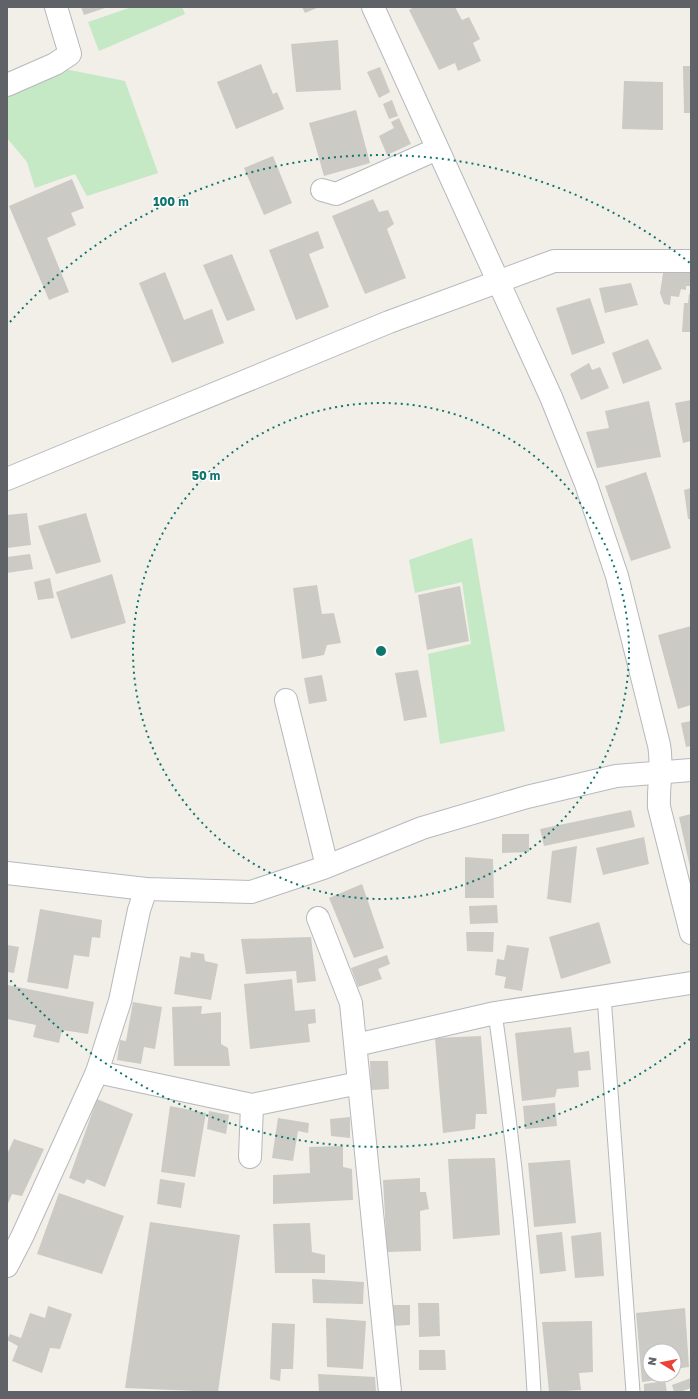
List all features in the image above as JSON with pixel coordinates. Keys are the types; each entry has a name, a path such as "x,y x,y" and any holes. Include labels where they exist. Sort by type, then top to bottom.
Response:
{"street":[{"path":"7,85 55,64 70,54 56,7"},
{"path":"373,7 497,282 551,397 586,484 617,576 659,745 662,772 658,794 659,807 691,933"},
{"path":"322,190 336,194 437,149"},
{"path":"7,479 389,322 554,261 691,261"},
{"path":"286,700 327,866"},
{"path":"7,873 146,888 251,892 327,866 422,828 527,797 616,776 691,770"},
{"path":"7,1266 22,1237 97,1072 120,1001 139,910 146,888"},
{"path":"318,918 351,1003 390,1392"},
{"path":"356,1045 495,1013 691,982"},
{"path":"97,1072 252,1105 360,1083"},
{"path":"250,1157 252,1105"}],"lane":[{"path":"604,996 633,1392"},
{"path":"495,1013 512,1134 531,1334 534,1392"}],"green space":[{"path":"132,7 182,7 185,14 99,51 88,22"},
{"path":"65,69 125,81 158,173 87,196 75,174 35,188 27,162 7,138 7,95"},
{"path":"472,538 505,731 440,744 428,654 471,644 462,582 415,593 409,560"}],"building":[{"path":"81,7 108,7 84,15"},
{"path":"302,7 319,7 305,13"},
{"path":"414,7 455,7 462,20 469,17 480,39 473,43 481,61 458,71 455,63 439,70 409,10"},
{"path":"338,40 341,90 296,92 291,44"},
{"path":"261,64 273,94 277,92 284,109 236,129 217,82"},
{"path":"683,66 691,66 691,113 684,113"},
{"path":"380,67 390,92 379,98 367,72"},
{"path":"624,81 663,82 663,130 622,129"},
{"path":"392,100 398,116 389,119 383,104"},
{"path":"356,110 370,163 324,176 309,123"},
{"path":"399,118 411,144 387,155 379,136 394,128 391,122"},
{"path":"273,156 292,203 264,215 244,168"},
{"path":"72,179 84,208 71,213 76,225 47,238 69,292 49,300 9,206"},
{"path":"373,199 379,212 388,210 394,224 387,229 406,278 365,294 332,216"},
{"path":"318,231 324,248 309,254 329,307 296,320 269,250"},
{"path":"232,254 255,310 227,321 203,265"},
{"path":"165,272 184,320 212,309 224,343 172,363 139,283"},
{"path":"691,272 691,286 686,286 686,290 681,289 679,297 671,296 670,305 664,304 660,293 663,273"},
{"path":"631,283 638,305 605,313 599,288"},
{"path":"689,294 691,294 691,332 682,332 684,303 688,303"},
{"path":"590,298 605,343 572,355 556,308"},
{"path":"648,339 662,369 623,384 612,353"},
{"path":"589,363 592,370 600,367 609,388 581,400 570,374"},
{"path":"691,400 691,441 683,443 675,403"},
{"path":"649,401 661,457 597,468 586,432 609,428 605,411"},
{"path":"646,472 671,548 631,561 605,486"},
{"path":"691,488 691,519 688,519 684,490"},
{"path":"27,513 31,545 7,548 7,515"},
{"path":"86,513 101,562 56,574 38,526"},
{"path":"30,554 33,569 7,573 7,557"},
{"path":"112,574 126,623 71,639 56,592"},
{"path":"50,578 54,598 38,600 34,582"},
{"path":"317,585 322,614 334,613 341,643 327,645 324,655 302,659 293,588"},
{"path":"460,586 469,641 427,650 418,595"},
{"path":"691,626 691,705 678,709 658,635"},
{"path":"418,670 427,717 404,721 395,673"},
{"path":"322,675 327,701 309,704 304,678"},
{"path":"691,721 691,746 686,747 681,723"},
{"path":"631,810 635,827 544,846 540,829"},
{"path":"691,814 691,867 690,867 679,817"},
{"path":"502,834 529,834 529,852 502,853"},
{"path":"644,837 649,864 603,875 596,848"},
{"path":"577,846 571,903 547,899 552,851"},
{"path":"465,857 493,859 494,898 465,898"},
{"path":"362,884 384,948 354,958 329,898"},
{"path":"497,905 498,923 470,924 469,906"},
{"path":"40,909 102,920 100,938 92,937 89,957 74,955 68,989 27,982"},
{"path":"599,922 611,963 561,979 549,937"},
{"path":"466,932 494,932 493,952 467,951"},
{"path":"311,937 316,981 297,983 296,971 246,974 241,939"},
{"path":"7,945 19,947 14,973 7,972"},
{"path":"507,945 529,948 522,991 504,988 506,977 495,975 497,959 504,960"},
{"path":"191,952 204,954 205,961 218,964 211,1000 174,994 180,956 190,958"},
{"path":"387,955 390,964 378,969 382,979 358,987 351,968"},
{"path":"292,979 295,1011 315,1009 316,1023 308,1024 310,1042 250,1049 244,984"},
{"path":"7,985 94,1002 88,1034 62,1030 59,1043 33,1037 36,1025 7,1019"},
{"path":"133,1002 162,1007 155,1049 144,1047 141,1064 117,1060 120,1040 126,1041"},
{"path":"202,1006 201,1014 221,1012 221,1044 228,1048 230,1066 174,1066 172,1007"},
{"path":"571,1027 574,1053 589,1051 591,1070 578,1071 579,1087 557,1089 555,1097 522,1101 515,1033"},
{"path":"481,1036 487,1114 476,1114 475,1129 443,1133 435,1038"},
{"path":"370,1061 388,1061 389,1089 371,1090"},
{"path":"97,1099 133,1114 105,1187 87,1179 84,1184 69,1178"},
{"path":"555,1103 557,1126 525,1129 523,1106"},
{"path":"170,1106 206,1113 195,1177 161,1172"},
{"path":"209,1111 229,1115 226,1134 207,1129"},
{"path":"350,1117 350,1138 331,1136 330,1119"},
{"path":"278,1118 309,1123 308,1133 298,1131 293,1161 272,1158"},
{"path":"14,1139 44,1149 22,1196 12,1194 7,1206 7,1154"},
{"path":"343,1146 343,1167 352,1169 353,1200 273,1204 273,1175 310,1173 309,1147"},
{"path":"495,1158 500,1235 453,1239 448,1159"},
{"path":"570,1160 576,1223 534,1227 528,1163"},
{"path":"420,1178 420,1192 426,1192 429,1209 420,1211 421,1251 387,1252 383,1180"},
{"path":"160,1179 185,1183 181,1208 157,1204"},
{"path":"59,1193 124,1216 102,1274 37,1254"},
{"path":"150,1222 240,1235 218,1392 125,1388"},
{"path":"310,1223 312,1252 325,1255 325,1273 275,1273 273,1224"},
{"path":"562,1232 566,1271 540,1274 536,1235"},
{"path":"601,1232 604,1276 575,1278 571,1236"},
{"path":"312,1279 364,1282 363,1304 313,1303"},
{"path":"418,1303 439,1303 440,1336 419,1337"},
{"path":"390,1305 410,1305 410,1325 390,1326"},
{"path":"48,1306 72,1314 60,1349 50,1348 42,1373 12,1361 18,1346 7,1340 10,1334 21,1338 30,1313 45,1318"},
{"path":"685,1308 689,1367 682,1368 682,1343 642,1343 642,1382 636,1313"},
{"path":"326,1318 366,1321 363,1369 327,1367"},
{"path":"592,1321 593,1372 579,1373 581,1390 549,1392 542,1322"},
{"path":"272,1323 295,1324 293,1369 281,1369 280,1381 270,1379"},
{"path":"419,1350 445,1350 446,1370 419,1370"},
{"path":"318,1374 375,1377 376,1392 319,1392"},
{"path":"691,1378 691,1388 680,1392 674,1392 672,1385 682,1383 682,1381"},
{"path":"665,1383 667,1392 644,1392 644,1384"}]}
